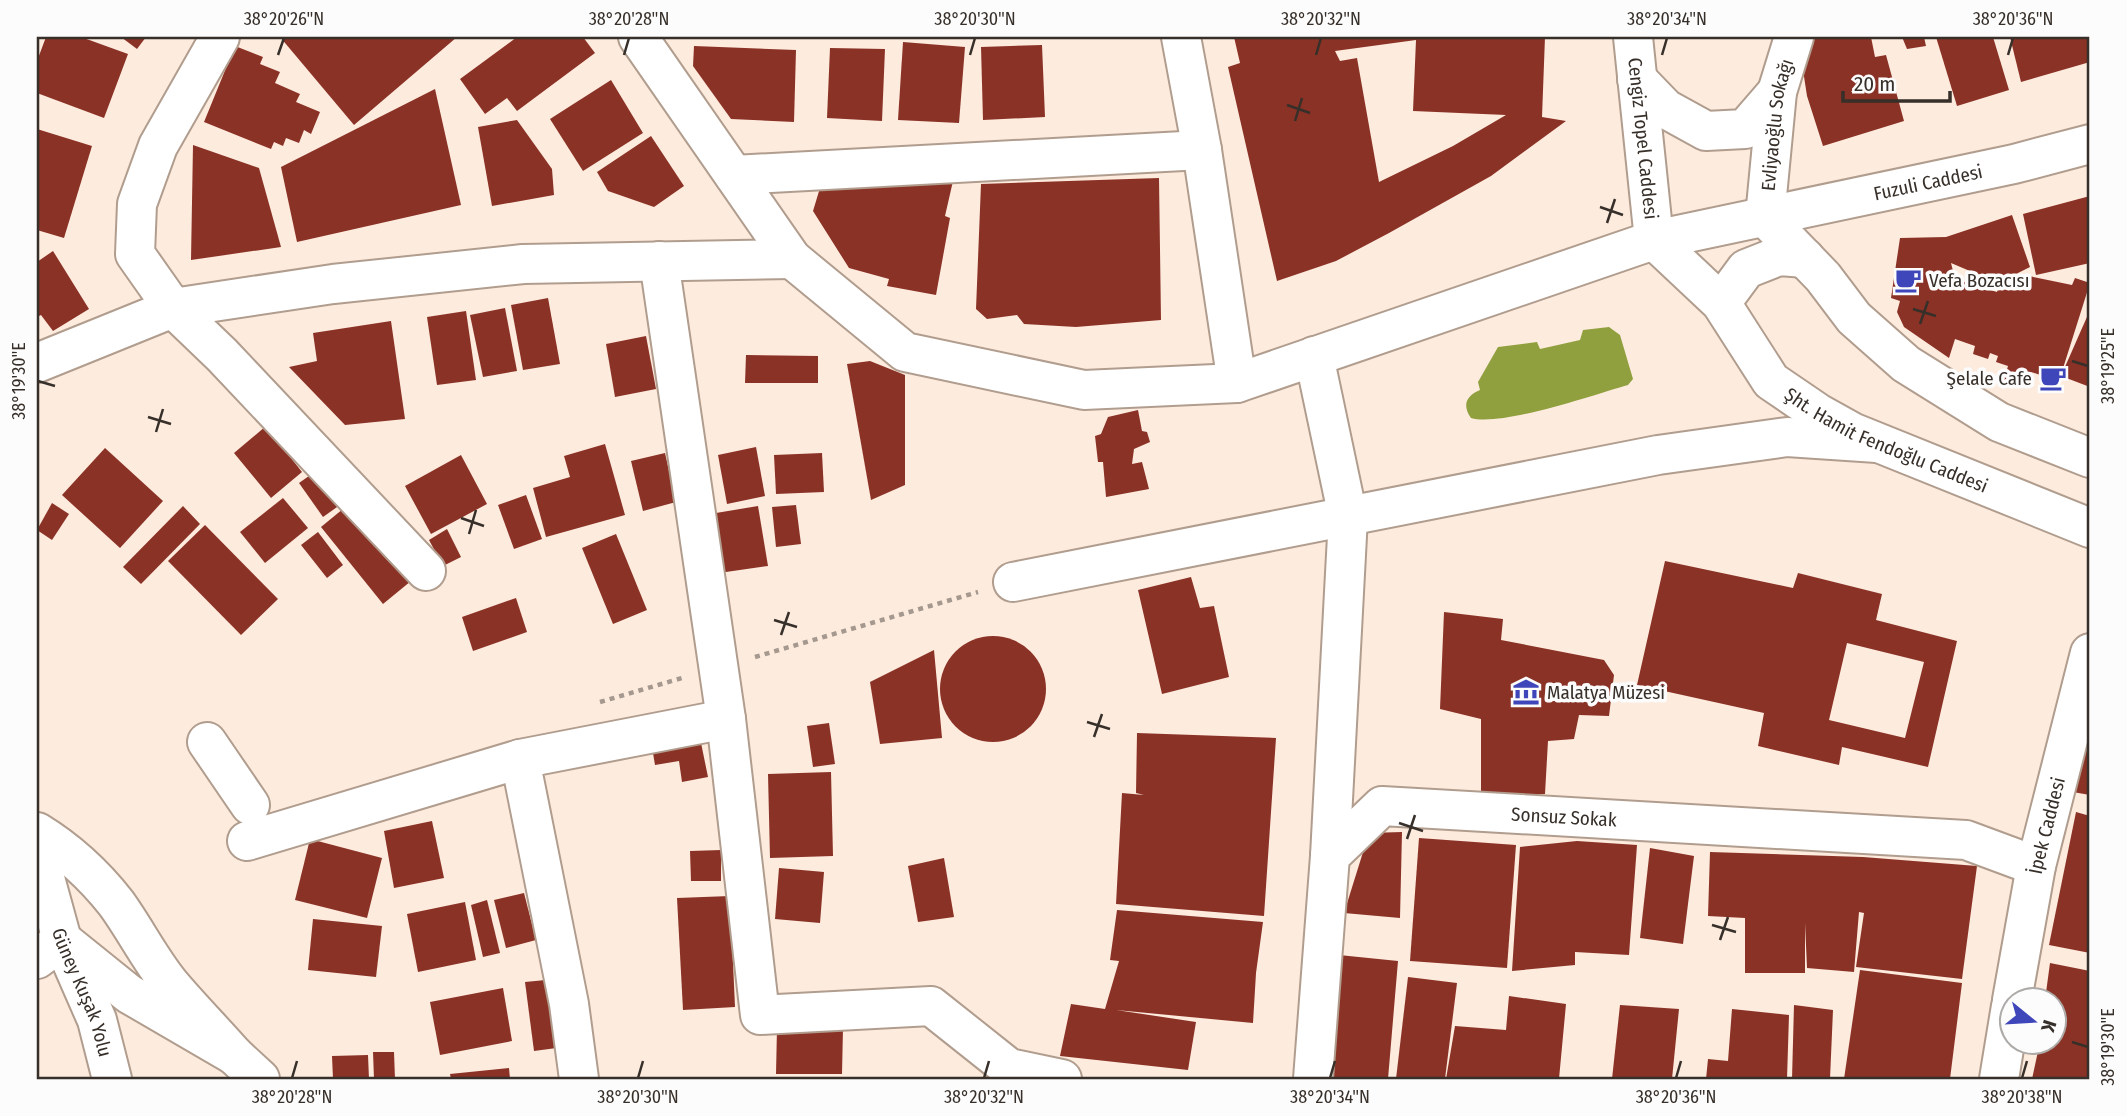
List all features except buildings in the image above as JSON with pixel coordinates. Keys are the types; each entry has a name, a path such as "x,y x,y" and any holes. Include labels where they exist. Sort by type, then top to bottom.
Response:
{"street":[{"path":"220,37 158,146 137,204 135,254 173,308 222,355 426,571"},
{"name":"Fuzuli Caddesi","path":"638,37 792,259 905,352 1084,390 1237,383 1654,240 2014,164 2090,144"},
{"path":"1181,37 1202,150 1237,383"},
{"name":"Cengiz Topel Caddesi","path":"1633,37 1654,240"},
{"name":"Evliyaoğlu Sokağı","path":"1765,217 1777,92 1794,37"},
{"path":"1637,79 1666,109 1706,131 1745,129 1777,92"},
{"path":"734,175 1202,150"},
{"path":"1765,217 1824,277 1854,318 1906,364 1999,422 2090,458"},
{"name":"Şht. Hamit Fendoğlu Caddesi","path":"1654,240 1721,303 1771,381 1818,414 1854,433 2090,528"},
{"path":"1721,303 1746,269 1779,256 1805,258"},
{"path":"37,363 173,308 333,284 523,264 792,259"},
{"path":"659,261 726,719 760,1015 931,1006 1009,1068 1062,1079"},
{"path":"1313,1079 1330,856 1348,517 1314,356"},
{"path":"1013,582 1658,455 1787,437 1879,443"},
{"name":"İpek Caddesi","path":"2015,986 2036,866 2090,653"},
{"path":"206,742 248,823 520,759 726,719"},
{"path":"520,759 569,1004 579,1079"},
{"name":"Sonsuz Sokak","path":"1330,856 1382,806 1966,840 2036,866"},
{"path":"37,832 63,848 92,876 117,905 170,984 247,1067"},
{"name":"Güney Kuşak Yolu","path":"37,866 45,878 50,950 97,1020 112,1079"},
{"path":"50,950 129,993 247,1067"},
{"path":"1999,1079 2003,1056"}],"path":[{"path":"598,703 716,650 1013,582"}],"shaded area":[{"path":"1609,327 1620,335 1633,379 1628,385 1525,414 1485,420 1471,418 1467,401 1480,390 1478,382 1498,347 1537,342 1540,349 1580,340 1583,330"}],"place":[{"name":"Vefa Bozacısı","path":"1908,280"},
{"name":"Şelale Cafe","path":"2053,378"},
{"name":"Malatya Müzesi","path":"1526,692"}]}
